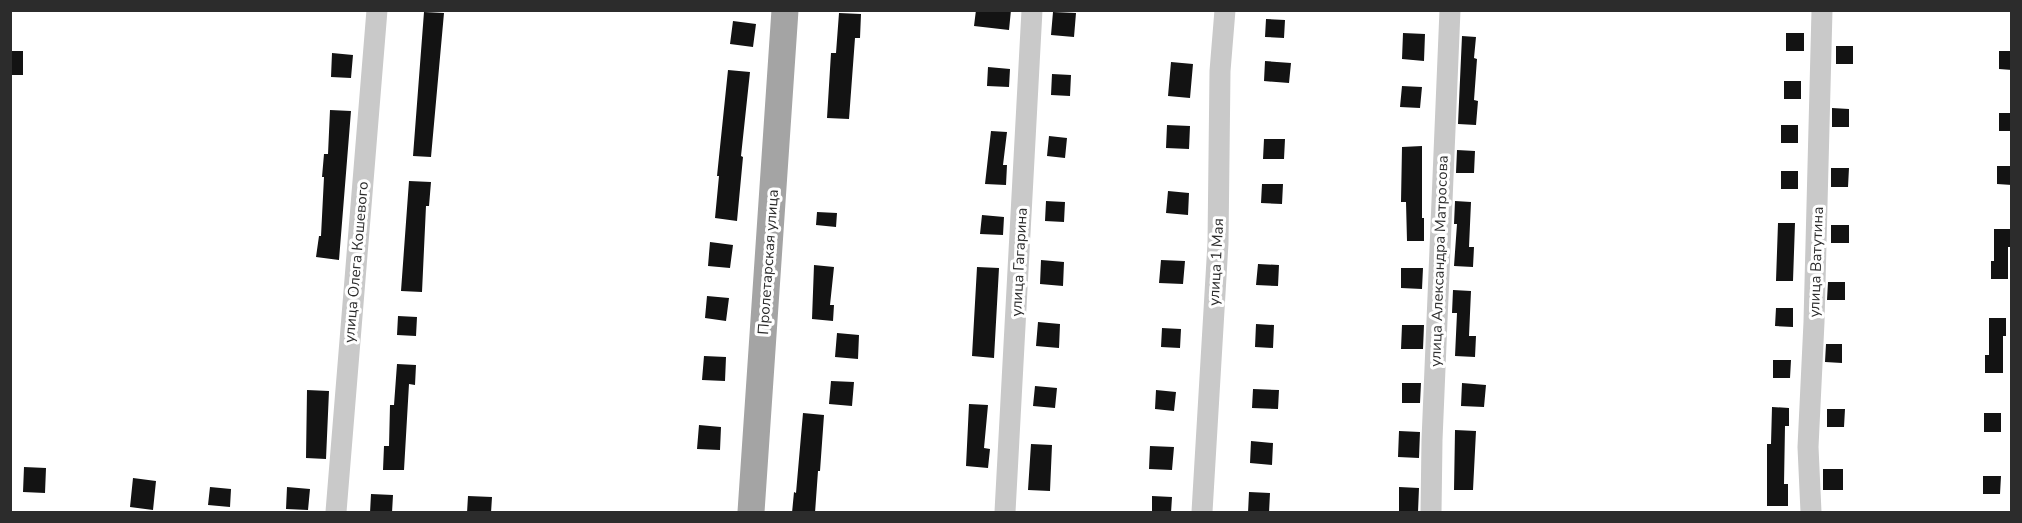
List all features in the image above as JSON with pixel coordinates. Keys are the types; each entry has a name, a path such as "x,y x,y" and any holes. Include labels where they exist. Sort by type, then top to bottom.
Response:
{"main road":[{"name":"Пролетарская улица","path":"751,513 785,10"}],"street":[{"name":"улица Олега Кошевого","path":"336,513 377,10"},
{"name":"улица Гагарина","path":"1005,513 1032,10"},
{"name":"улица 1 Мая","path":"1202,513 1218,243 1220,71 1225,10"},
{"name":"улица Александра Матросова","path":"1431,513 1450,10"},
{"name":"улица Ватутина","path":"1811,513 1808,447 1815,322 1822,10"}],"building":[{"path":"976,10 1011,10 1009,30 974,26"},
{"path":"424,12 444,13 431,157 413,156"},
{"path":"1053,12 1076,13 1074,37 1051,35"},
{"path":"839,13 861,14 860,38 855,38 849,119 827,118 831,53 836,53"},
{"path":"1266,19 1285,20 1284,38 1265,37"},
{"path":"733,21 756,24 753,47 730,44"},
{"path":"1403,33 1425,34 1424,61 1402,59"},
{"path":"1786,33 1804,33 1804,51 1786,51"},
{"path":"1462,36 1476,37 1474,100 1478,101 1476,125 1458,124"},
{"path":"1836,46 1853,46 1853,64 1836,64"},
{"path":"10,51 23,51 23,75 10,75"},
{"path":"1999,51 2012,51 2012,70 1999,69"},
{"path":"332,53 353,55 351,78 331,77"},
{"path":"1265,61 1291,63 1289,83 1264,81"},
{"path":"1171,62 1193,64 1190,98 1168,96"},
{"path":"988,67 1010,69 1009,87 987,86"},
{"path":"728,70 750,72 737,221 715,218"},
{"path":"1052,74 1071,75 1070,96 1051,95"},
{"path":"1784,81 1801,81 1801,99 1784,99"},
{"path":"1402,86 1422,87 1420,108 1400,107"},
{"path":"1832,108 1849,109 1849,127 1832,127"},
{"path":"330,110 351,111 339,260 316,257 319,236 321,236 324,177 322,177 324,154 328,154"},
{"path":"1999,113 2012,113 2012,131 1999,131"},
{"path":"1167,125 1190,126 1189,149 1166,148"},
{"path":"1781,125 1798,125 1798,143 1781,143"},
{"path":"991,131 1007,132 1003,165 1007,165 1006,185 985,184"},
{"path":"1049,136 1067,138 1065,158 1047,156"},
{"path":"1264,139 1285,139 1284,159 1263,159"},
{"path":"1422,146 1424,241 1407,241 1406,202 1401,202 1402,147"},
{"path":"1457,150 1475,151 1474,173 1456,173"},
{"path":"1997,166 2012,166 2012,185 1997,184"},
{"path":"1831,168 1849,168 1848,187 1831,187"},
{"path":"1781,171 1798,171 1798,189 1781,189"},
{"path":"409,181 431,182 429,206 426,206 422,292 401,291"},
{"path":"1262,184 1283,184 1282,204 1261,203"},
{"path":"1168,191 1189,193 1188,215 1166,213"},
{"path":"1046,201 1065,202 1064,222 1045,221"},
{"path":"1455,201 1471,202 1469,247 1474,247 1473,267 1454,266 1457,224 1454,224"},
{"path":"817,212 837,213 836,227 816,225"},
{"path":"982,215 1004,217 1003,235 980,234"},
{"path":"1778,223 1795,223 1793,281 1776,281"},
{"path":"1831,225 1849,225 1849,243 1831,243"},
{"path":"1994,229 2012,229 2012,247 2008,247 2008,279 1991,279 1991,261 1994,261"},
{"path":"710,242 733,245 730,268 708,266"},
{"path":"1041,260 1064,262 1063,286 1040,284"},
{"path":"1161,260 1185,261 1183,284 1159,283"},
{"path":"1258,264 1279,265 1278,286 1256,285"},
{"path":"814,265 834,267 830,305 834,305 833,321 812,319"},
{"path":"977,267 999,268 994,358 972,356"},
{"path":"1401,268 1423,268 1422,289 1401,288"},
{"path":"1828,282 1845,282 1845,300 1827,300"},
{"path":"1453,290 1471,291 1469,336 1476,336 1475,357 1455,356 1457,313 1452,313"},
{"path":"707,296 729,298 726,321 705,318"},
{"path":"1776,308 1793,308 1793,327 1775,326"},
{"path":"398,316 417,317 416,336 397,335"},
{"path":"1989,318 2006,318 2006,336 2003,336 2003,373 1985,373 1985,355 1989,355"},
{"path":"1038,322 1060,324 1059,348 1036,346"},
{"path":"1256,324 1274,325 1273,348 1255,347"},
{"path":"1402,325 1424,325 1423,349 1401,349"},
{"path":"1162,328 1181,329 1180,348 1161,347"},
{"path":"837,333 859,335 858,359 835,357"},
{"path":"1826,344 1842,344 1842,363 1825,362"},
{"path":"704,356 726,357 725,381 702,380"},
{"path":"1773,360 1791,360 1790,378 1773,378"},
{"path":"397,364 416,365 415,385 409,384 404,470 383,470 384,446 389,446 390,405 394,405"},
{"path":"831,381 854,382 852,406 829,404"},
{"path":"1402,383 1421,383 1420,403 1402,403"},
{"path":"1462,383 1486,385 1484,407 1461,406"},
{"path":"1035,386 1057,388 1055,408 1033,406"},
{"path":"1253,389 1279,390 1278,409 1252,408"},
{"path":"307,390 329,391 326,459 306,458"},
{"path":"1156,390 1176,392 1174,411 1155,409"},
{"path":"969,404 988,405 984,448 990,449 988,468 966,466"},
{"path":"1772,407 1789,408 1789,426 1785,426 1784,484 1788,484 1788,506 1767,506 1767,444 1771,444"},
{"path":"1827,409 1845,409 1844,427 1827,427"},
{"path":"803,413 824,415 815,513 792,513"},
{"path":"1984,413 2001,413 2001,432 1984,432"},
{"path":"699,425 721,427 720,450 697,449"},
{"path":"1455,430 1476,431 1473,490 1454,490"},
{"path":"1399,431 1420,432 1419,458 1398,457"},
{"path":"1251,441 1273,443 1272,465 1250,463"},
{"path":"1031,444 1052,445 1050,491 1028,490"},
{"path":"1150,446 1174,447 1172,470 1149,469"},
{"path":"24,467 46,468 45,493 23,492"},
{"path":"1823,469 1843,469 1843,490 1823,490"},
{"path":"1983,476 2001,476 2000,494 1983,494"},
{"path":"133,478 156,481 153,510 130,507"},
{"path":"210,487 231,489 230,507 208,505"},
{"path":"287,487 310,489 308,510 286,509"},
{"path":"1399,487 1419,488 1418,512 1399,512"},
{"path":"1249,492 1270,493 1269,513 1248,513"},
{"path":"371,494 393,495 392,513 370,513"},
{"path":"468,496 492,497 491,513 467,513"},
{"path":"1152,496 1172,497 1171,513 1152,513"}]}
